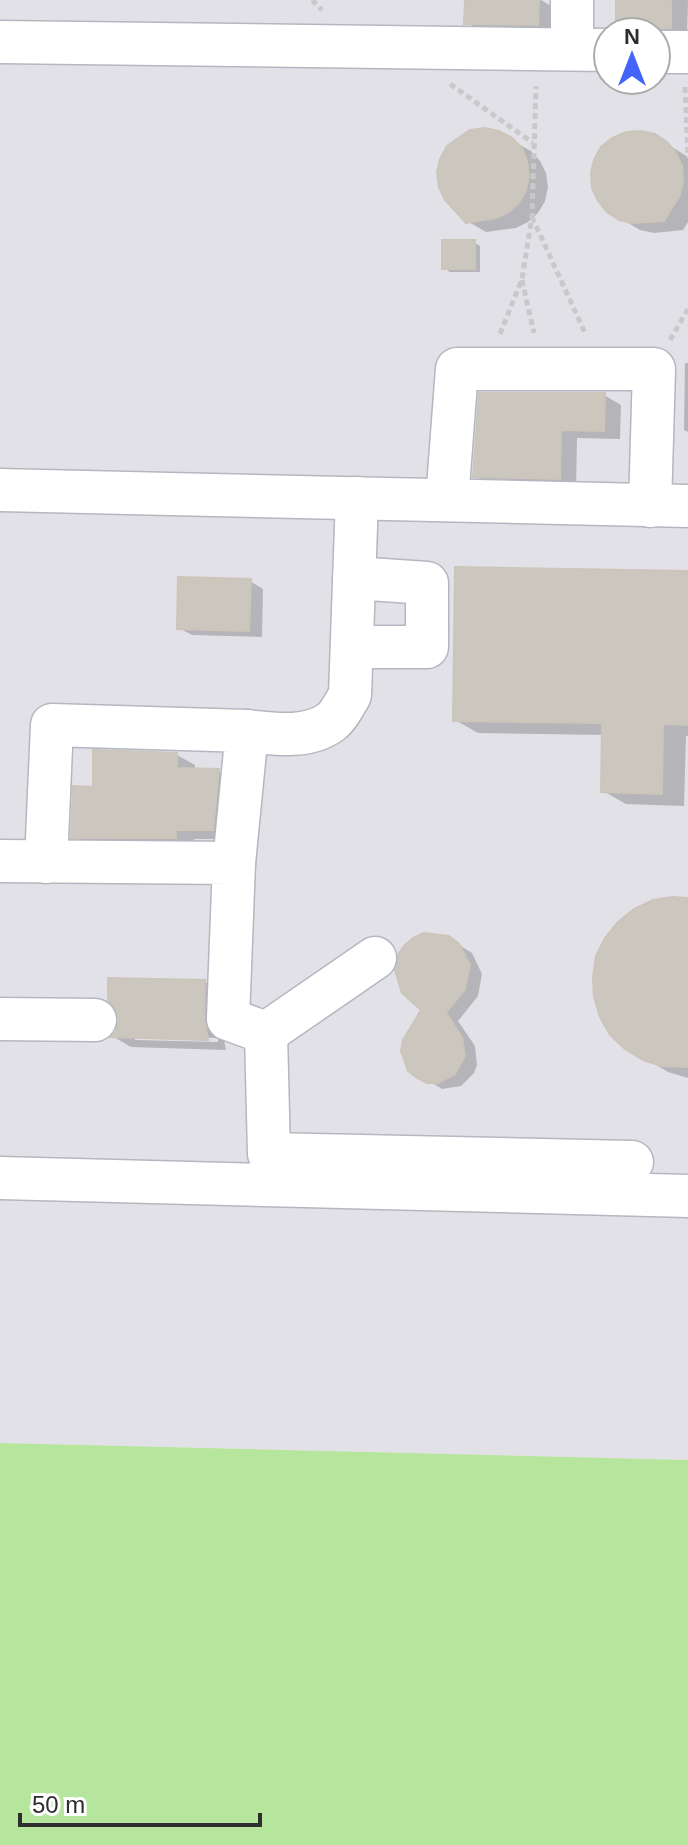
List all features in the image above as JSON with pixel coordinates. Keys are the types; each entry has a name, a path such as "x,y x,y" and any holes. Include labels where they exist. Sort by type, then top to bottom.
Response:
{"lane":[{"path":"0,42 572,49 572,0"},
{"path":"0,490 669,506 654,369 457,369 447,500"},
{"path":"46,862 52,725 274,734 307,733 333,722 350,695 357,498"},
{"path":"352,647 427,647 427,583 354,578"},
{"path":"247,731 234,863 228,1019 266,1033"},
{"path":"0,861 234,863"},
{"path":"266,1033 375,958"},
{"path":"0,1019 95,1020"},
{"path":"266,1033 269,1154 632,1162"},
{"path":"0,1178 688,1196"}],"path":[{"path":"486,369 522,279 532,217 534,144 572,49"},
{"path":"676,52 688,158"},
{"path":"447,82 534,144"},
{"path":"532,217 602,369"},
{"path":"522,279 542,369"}],"shaded area":[{"path":"0,0 688,0 688,1460 0,1443"}],"green space":[{"path":"0,1443 688,1460 688,1845 0,1845"}],"building":[{"path":"465,0 539,0 538,25 464,24"},
{"path":"616,0 671,0 671,16 616,16"},
{"path":"485,128 512,138 522,148 529,176 520,202 509,212 496,218 466,223 445,200 437,172 447,146 470,130"},
{"path":"626,132 655,134 667,142 682,166 680,195 664,221 633,223 619,220 607,212 592,188 591,173 601,147"},
{"path":"442,240 475,240 475,269 442,269"},
{"path":"479,393 605,393 604,431 561,430 560,479 473,477"},
{"path":"455,567 688,571 688,725 663,724 662,794 601,792 602,723 453,721"},
{"path":"178,577 251,579 249,631 177,629"},
{"path":"93,750 177,753 177,768 219,769 213,830 176,830 176,838 71,838 73,786 93,787"},
{"path":"688,898 688,1067 662,1066 643,1060 625,1049 610,1035 594,997 596,956 605,938 634,909 653,900"},
{"path":"424,933 449,936 459,944 470,965 465,989 446,1013 462,1037 465,1056 455,1074 438,1083 427,1083 408,1071 401,1051 403,1040 421,1010 402,993 395,970 398,955 404,946"},
{"path":"108,978 205,980 204,1018 208,1040 111,1037 116,1032 119,1019 108,1000"}]}
